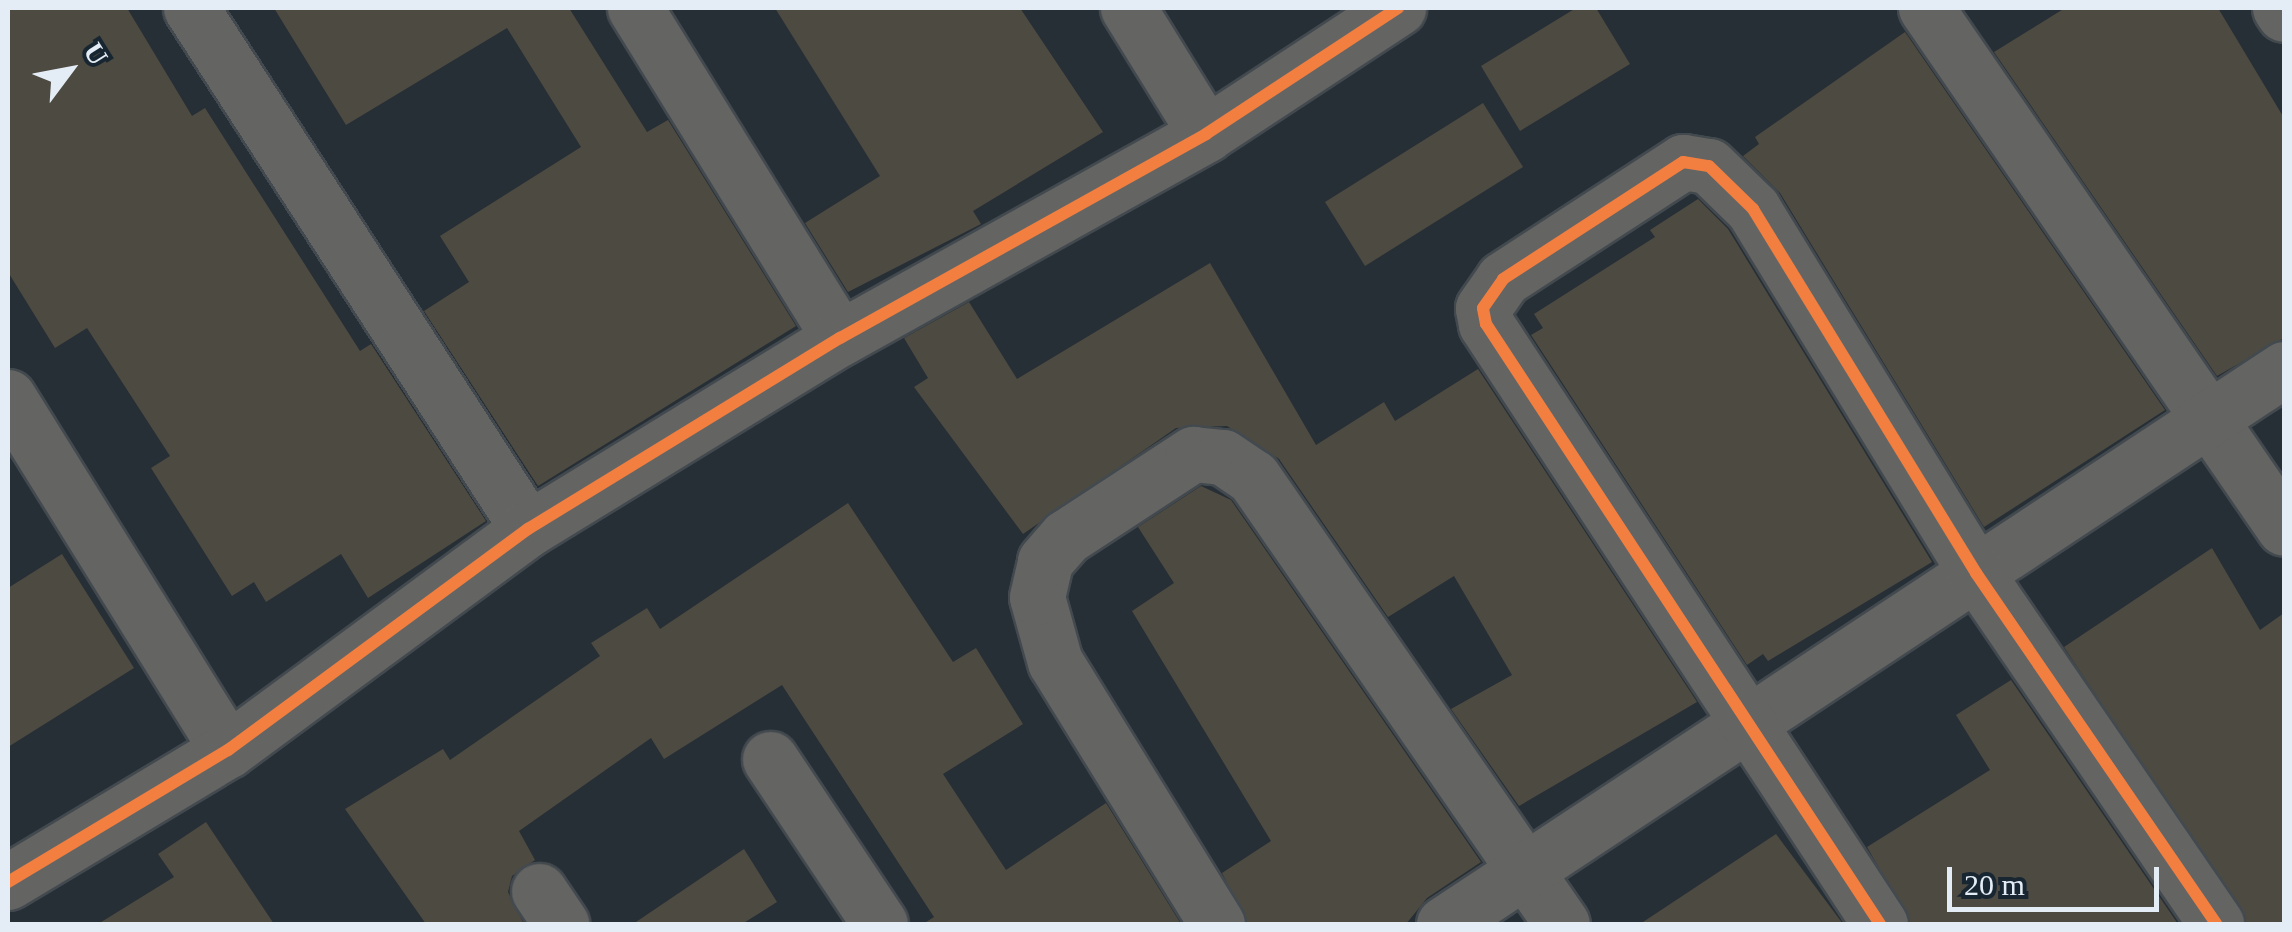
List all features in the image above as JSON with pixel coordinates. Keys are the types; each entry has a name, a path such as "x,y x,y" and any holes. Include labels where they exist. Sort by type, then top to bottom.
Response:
{"street":[{"path":"191,8 528,529"},
{"path":"634,8 840,338"},
{"path":"1128,8 1206,134"},
{"path":"8,882 228,750 528,529 840,338 1206,134 1398,8"},
{"path":"2280,8 2284,14"},
{"path":"1942,13 2284,528"},
{"path":"1880,924 1486,324 1483,308 1503,279 1683,162 1709,166 1732,186 1976,573 2216,924"},
{"path":"1444,924 2284,369"},
{"path":"8,397 228,750"},
{"path":"1218,924 1054,662 1037,597 1046,561 1066,536 1193,454 1223,457 1253,477 1562,924"},
{"path":"770,760 880,924"}],"building":[{"path":"8,8 127,8 192,116 205,108 360,351 371,344 486,521 368,598 341,554 266,602 254,582 232,596 151,468 170,456 87,328 55,348 8,272"},
{"path":"274,8 569,8 647,132 668,120 796,326 538,486 424,311 469,282 440,236 581,147 507,28 346,125"},
{"path":"775,8 1020,8 1103,132 973,211 981,224 848,292 805,223 880,176"},
{"path":"1576,8 1596,8 1630,64 1520,131 1481,66"},
{"path":"2065,8 2218,8 2284,118 2284,338 2217,376 1994,52"},
{"path":"1905,32 2165,410 1984,527 1780,193 1743,156 1759,144 1755,137"},
{"path":"1483,103 1523,167 1365,266 1325,202"},
{"path":"1698,199 1728,229 1932,562 1768,661 1763,654 1747,665 1531,335 1543,328 1534,314 1655,237 1650,230"},
{"path":"1210,263 1316,445 1384,402 1395,421 1478,369 1697,702 1519,806 1451,709 1512,675 1454,576 1388,617 1279,459 1227,426 1176,428 1023,534 914,387 928,378 904,338 969,302 1017,379"},
{"path":"1201,486 1231,500 1481,862 1427,898 1406,924 1248,924 1222,873 1271,841 1132,611 1174,583 1138,527"},
{"path":"848,503 953,662 976,648 1023,724 943,774 1006,870 1106,803 1181,924 923,924 934,917 782,685 664,759 651,738 519,831 535,860 512,876 508,892 524,924 426,924 345,809 443,749 450,760 600,656 591,643 647,608 660,629"},
{"path":"2212,548 2260,630 2284,613 2284,924 2247,924 2064,647"},
{"path":"62,554 134,668 8,747 8,588"},
{"path":"2011,680 2178,924 1911,924 1867,847 1990,770 1956,715"},
{"path":"206,822 274,924 98,924 174,877 158,854"},
{"path":"1776,834 1843,924 1640,924"},
{"path":"744,849 777,902 742,924 633,924"}],"cycle path":[{"path":"8,882 228,750 528,529 840,338 1206,134 1398,8"},
{"path":"1880,924 1486,324 1483,308 1503,279 1683,162 1709,166 1753,209 1976,573 2216,924"}]}
